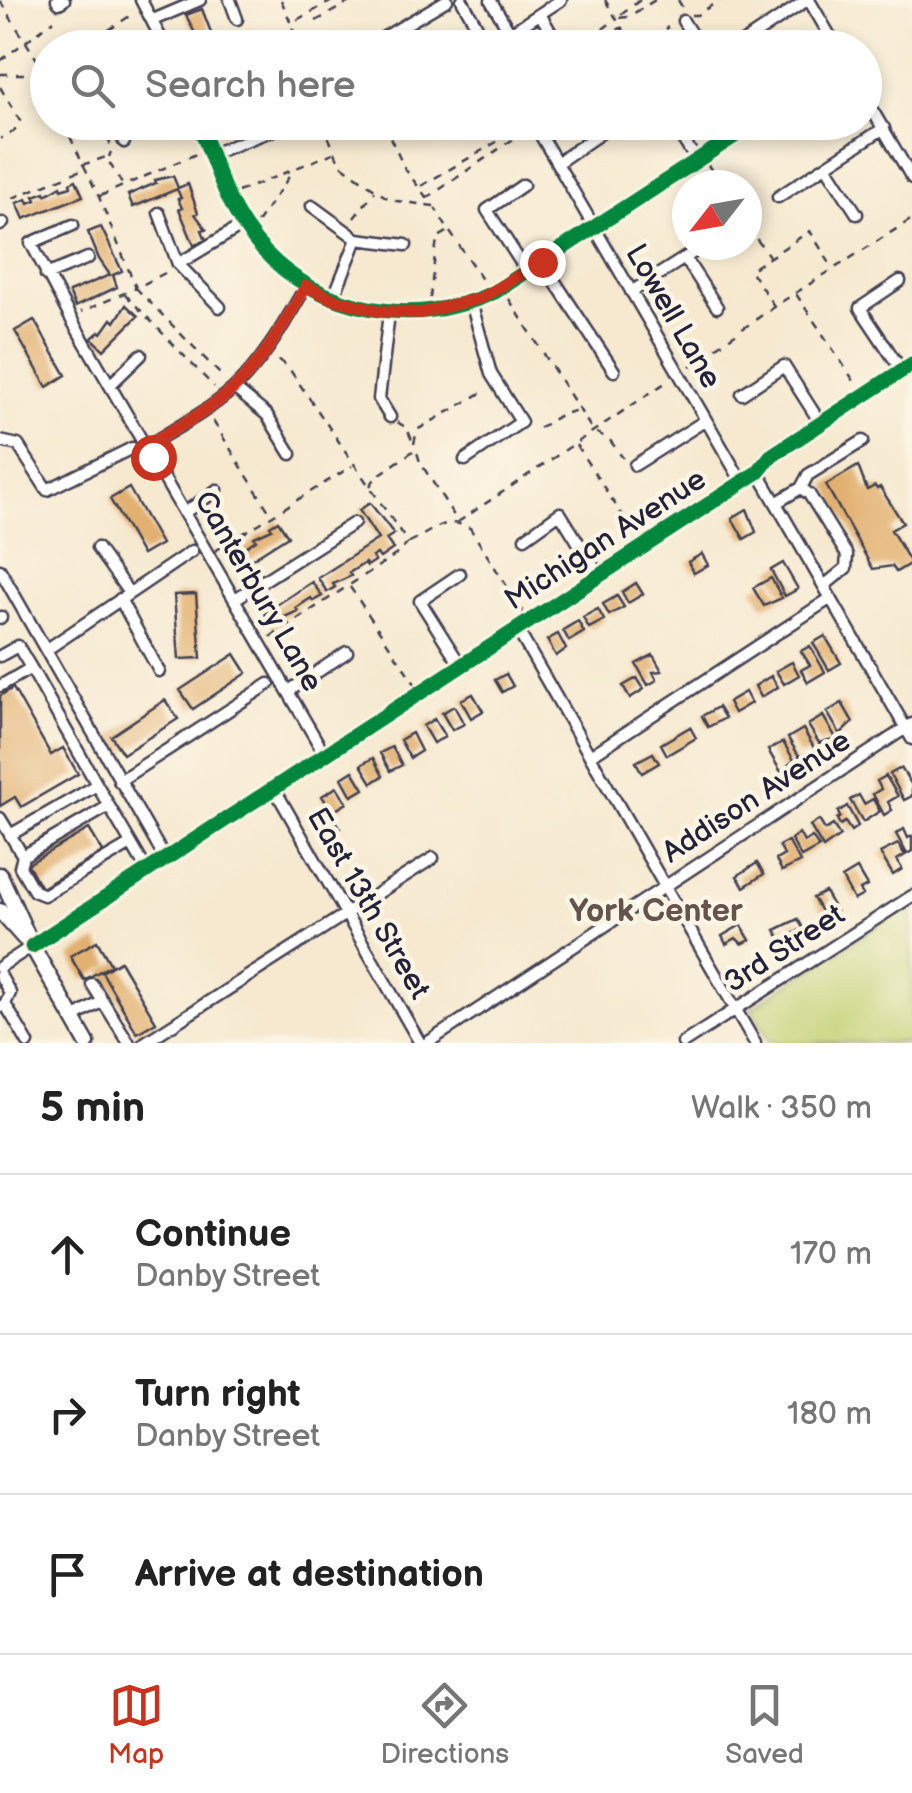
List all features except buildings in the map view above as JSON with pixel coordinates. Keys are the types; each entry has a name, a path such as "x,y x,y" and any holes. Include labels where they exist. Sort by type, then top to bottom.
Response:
{"main road":[{"path":"0,876 32,946 87,1043"},
{"path":"0,912 32,946"}],"street":[{"path":"141,0 158,30"},
{"path":"153,20 200,0"},
{"path":"230,0 238,19"},
{"path":"396,30 447,0"},
{"path":"462,0 479,30"},
{"path":"516,30 561,0"},
{"path":"762,30 808,0 826,30"},
{"path":"491,1 508,30"},
{"path":"540,14 549,30"},
{"path":"683,20 689,30"},
{"path":"882,125 912,178"},
{"path":"205,140 243,225 266,254 306,286 333,299 389,313 421,313 472,302 527,272 729,140"},
{"path":"211,154 248,140"},
{"name":"Lowell Lane","path":"544,140 742,482"},
{"path":"557,163 591,140"},
{"path":"685,140 700,159"},
{"path":"778,197 866,140"},
{"path":"826,166 857,214"},
{"path":"524,186 488,210 527,272"},
{"path":"312,206 358,240 406,244"},
{"path":"159,213 178,264 220,307"},
{"name":"Canterbury Lane","path":"73,225 31,243 46,275 325,756"},
{"path":"178,264 243,225"},
{"path":"333,299 358,240"},
{"path":"46,275 88,258"},
{"path":"631,292 683,260"},
{"path":"687,260 717,307"},
{"path":"542,262 614,371"},
{"path":"900,281 860,308 907,367"},
{"path":"146,446 198,416 234,388 264,354 306,286"},
{"path":"465,460 521,422 491,374 472,302"},
{"path":"389,313 379,399 393,419"},
{"path":"110,386 141,355"},
{"path":"742,394 784,366 822,424"},
{"name":"Michigan Avenue","path":"0,966 758,472 771,456 907,367"},
{"path":"234,388 267,415 291,454"},
{"path":"635,465 706,420"},
{"path":"776,503 801,488 808,475 864,441"},
{"path":"0,442 18,445 46,490 132,448"},
{"path":"758,472 910,730"},
{"path":"801,488 809,494 847,556 846,568 824,586"},
{"path":"184,513 217,490"},
{"path":"525,538 560,514 599,576"},
{"path":"235,599 354,523"},
{"path":"97,548 158,670"},
{"path":"46,650 192,551"},
{"path":"0,570 164,857"},
{"path":"460,574 420,601 461,666"},
{"path":"590,756 831,598"},
{"path":"517,629 755,1043"},
{"path":"0,656 18,646 146,869"},
{"path":"289,691 347,652"},
{"path":"0,686 31,668"},
{"path":"120,781 269,684"},
{"name":"Addison Avenue","path":"423,1043 910,730"},
{"path":"23,856 4,828 97,785"},
{"name":"East 13th Street","path":"274,788 423,1043"},
{"path":"109,806 23,856 20,868 34,890 44,895 130,844"},
{"path":"144,1043 159,1039 433,858"},
{"name":"3rd Street","path":"682,1043 912,896"},
{"path":"0,975 10,993 2,1006 28,1043"},
{"path":"92,984 128,1043"},
{"path":"73,1018 103,1001"}],"path":[{"path":"281,0 293,30"},
{"path":"291,23 332,0"},
{"path":"316,21 353,0"},
{"path":"605,0 625,30"},
{"path":"601,30 640,0"},
{"path":"617,18 628,17 655,0"},
{"path":"678,0 686,15 697,15 720,0"},
{"path":"0,1 30,45"},
{"path":"110,30 134,14"},
{"path":"42,30 54,20"},
{"path":"616,30 622,26"},
{"path":"664,30 668,27"},
{"path":"0,61 28,42"},
{"path":"0,74 30,73"},
{"path":"0,87 20,121 14,132 0,140"},
{"path":"71,140 136,288 224,378"},
{"path":"108,158 112,149 109,140"},
{"path":"329,140 340,164 390,200 433,206"},
{"path":"391,140 406,169 485,285"},
{"path":"420,186 500,140"},
{"path":"428,198 512,140"},
{"path":"238,192 334,152"},
{"path":"99,197 196,154"},
{"path":"13,198 100,157 108,158"},
{"path":"108,158 124,186"},
{"path":"700,159 708,170"},
{"path":"257,223 295,168"},
{"path":"354,218 376,190"},
{"path":"690,366 774,306 912,219"},
{"path":"430,300 437,238 449,231"},
{"path":"774,306 750,270 810,231 833,269"},
{"path":"762,246 770,257"},
{"path":"70,317 165,273"},
{"path":"796,292 854,381"},
{"path":"124,293 214,387"},
{"path":"509,299 593,431 609,439 623,458"},
{"path":"277,358 288,367 408,543"},
{"path":"458,522 668,381"},
{"path":"393,419 406,428 418,430 481,393"},
{"path":"539,428 579,410"},
{"path":"212,421 272,516"},
{"path":"406,428 420,462 458,522"},
{"path":"370,487 376,477 415,446 418,430"},
{"path":"574,444 636,536"},
{"path":"214,552 354,464"},
{"path":"261,643 444,522 458,522 470,528 529,622"},
{"path":"349,586 418,687"}],"green space":[{"path":"912,903 912,1043 771,1043 751,1008"}],"cycle path":[{"path":"205,140 231,203 268,255 295,278 325,294 358,306 392,311 427,311 495,292 728,140"},
{"path":"32,946 758,472 771,456 912,364"}],"district":[{"name":"York Center","path":"656,910"}],"route":[{"path":"153,457 146,446 198,416 246,375 276,337 306,286 333,299 380,311 421,313 481,298 542,262"}]}
